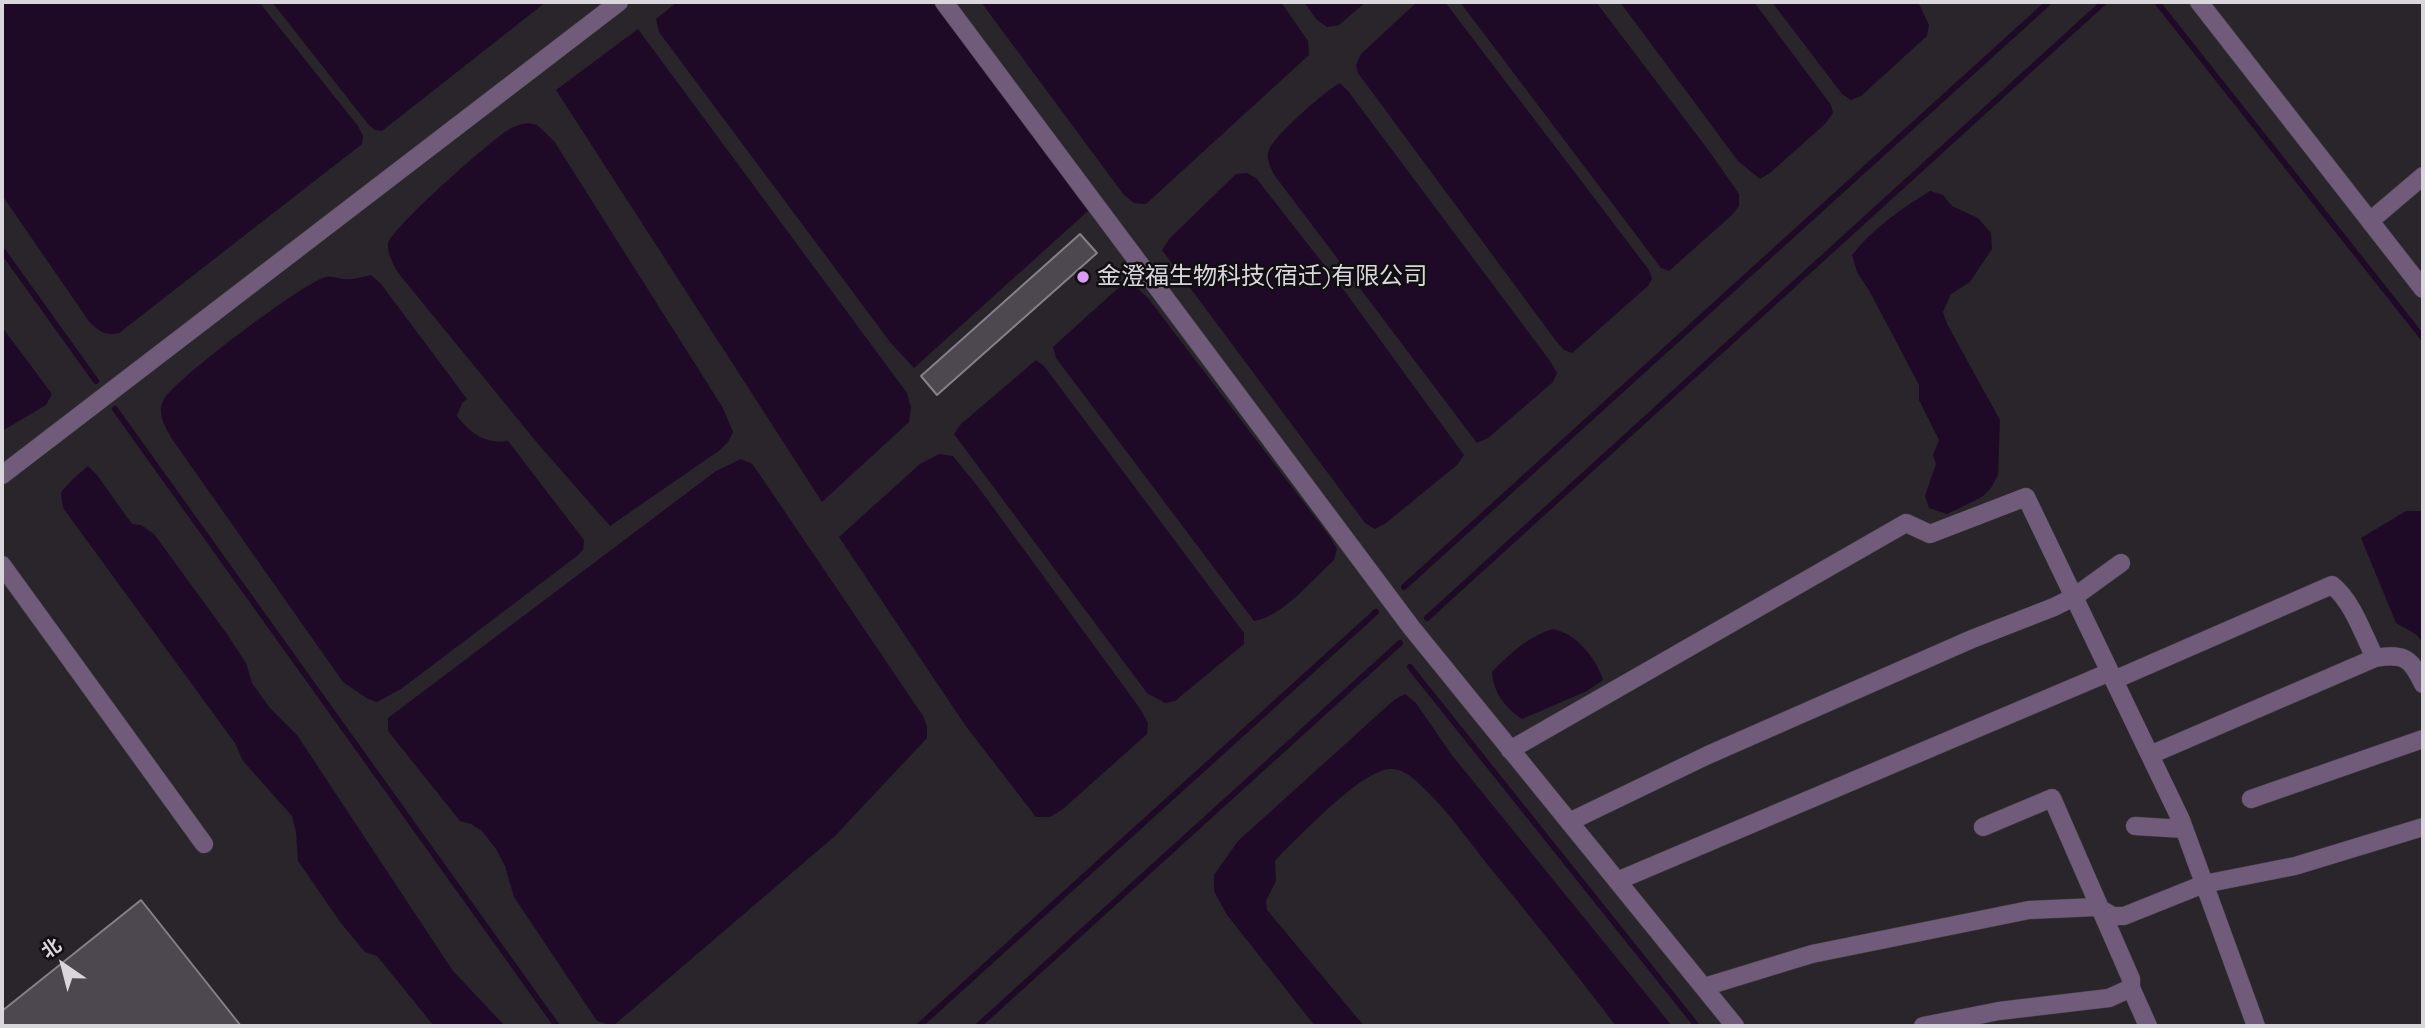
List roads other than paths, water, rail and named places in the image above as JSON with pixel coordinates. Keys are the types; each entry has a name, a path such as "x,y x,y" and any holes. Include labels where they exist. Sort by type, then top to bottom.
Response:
{"street":[{"path":"2,475 618,2"},
{"path":"944,2 1411,627 1735,1026"},
{"path":"2199,2 2423,289"},
{"path":"2370,221 2423,176"},
{"path":"1510,750 1906,523 1930,534 2026,497 2184,829 2256,1026"},
{"path":"1569,822 1733,744 1959,644 2074,597 2121,563"},
{"path":"2,565 204,844"},
{"path":"1617,881 2332,585 2341,592 2375,658"},
{"path":"2150,755 2375,658 2394,655 2406,658 2423,684"},
{"path":"2252,799 2423,738"},
{"path":"1983,827 2052,798 2131,979 2131,988 2148,1026"},
{"path":"2135,826 2184,829"},
{"path":"1704,987 1812,954 2029,910 2096,906 2113,916 2124,916 2204,884 2295,866 2423,827"},
{"path":"1923,1026 1999,1011 2109,998 2131,988"}],"waterway":[{"path":"1404,587 2049,2"},
{"path":"1427,618 2104,2"},
{"path":"2157,2 2423,338"},
{"path":"2,250 96,381"},
{"path":"115,409 557,1026"},
{"path":"919,1026 1376,612"},
{"path":"978,1026 1400,643"},
{"path":"1410,667 1697,1026"}],"place":[{"name":"金澄福生物科技(宿迁)有限公司","path":"1083,277"}]}
